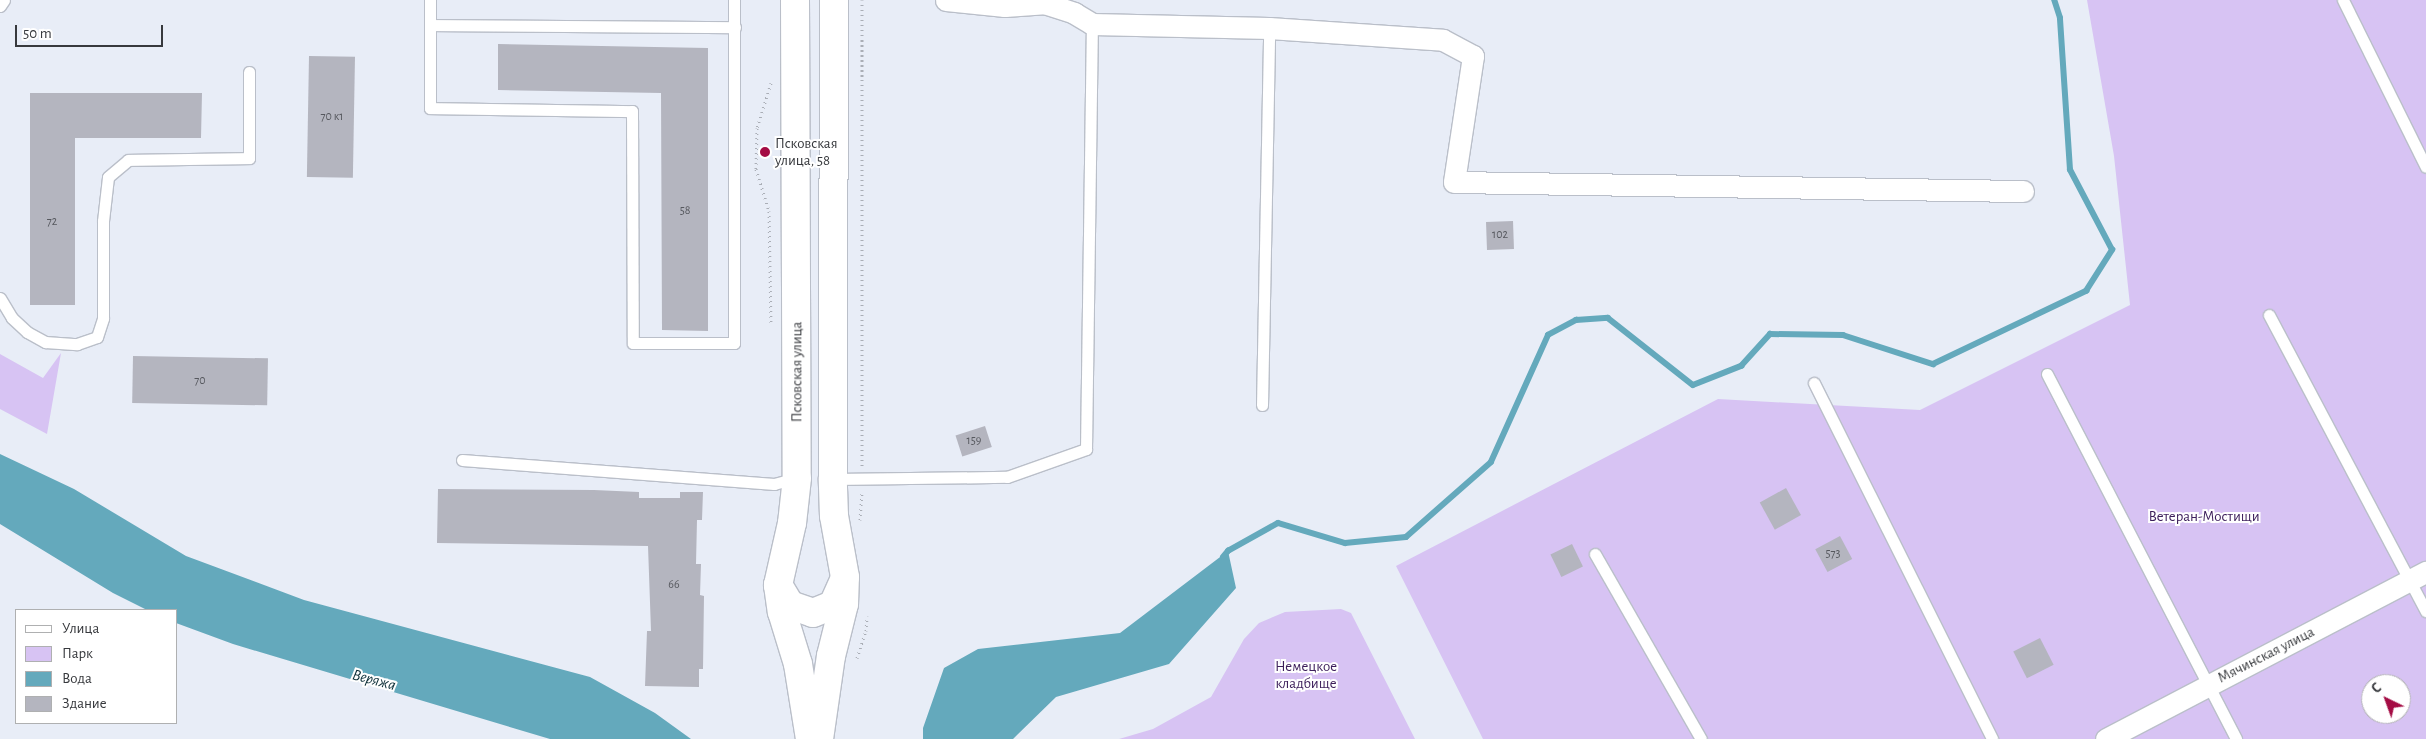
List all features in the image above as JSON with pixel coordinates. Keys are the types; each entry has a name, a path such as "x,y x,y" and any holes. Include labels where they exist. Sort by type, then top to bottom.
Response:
{"main road":[{"name":"Псковская улица","path":"796,0 797,478 792,523 778,585 782,612 798,664 810,739"},
{"path":"819,739 831,656 844,604 845,577 834,516 833,479 834,0"},
{"path":"778,585 790,605 813,613 833,605 845,577"}],"street":[{"path":"946,0 1005,6 1044,4 1074,13 1092,24 1269,28 1443,40 1473,56 1454,182 2024,191"},
{"name":"Мячинская улица","path":"2106,739 2418,576"}],"lane":[{"path":"0,6 4,0"},
{"path":"430,0 430,108 632,111 633,343 734,343 734,0"},
{"path":"2343,0 2426,167"},
{"path":"833,479 1007,477 1086,449 1092,24"},
{"path":"430,25 735,27"},
{"path":"1262,405 1269,28"},
{"path":"0,298 12,318 27,332 45,342 77,344 97,337 103,318 103,221 108,177 128,160 249,158 249,72"},
{"path":"2269,315 2418,576 2426,611"},
{"path":"2047,374 2236,739"},
{"path":"1814,383 1992,739"},
{"path":"462,460 774,484 797,478"},
{"path":"1595,554 1701,739"}],"path":[{"path":"862,0 862,531"},
{"path":"771,81 757,128 756,160 769,211 771,328"},
{"path":"854,665 866,631 867,614"}],"green space":[{"name":"Ветеран-Мостищи","path":"2087,0 2426,0 2426,739 1483,739 1396,566 1718,399 1920,410 2130,305 2114,156"},
{"path":"61,353 47,434 0,409 0,354 43,378"},
{"name":"Немецкое кладбище","path":"1341,609 1351,613 1415,739 1119,739 1153,729 1211,697 1244,639 1259,623 1285,612"}],"water":[{"name":"Веряжа","path":"0,454 74,489 186,556 304,600 590,677 655,713 691,739 550,739 233,644 178,624 178,609 145,609 113,593 0,524"},
{"path":"1228,551 1236,588 1169,664 1056,697 1013,739 923,739 923,728 944,668 978,649 1120,633"}],"building":[{"path":"498,44 708,48 708,331 662,330 661,93 498,90"},
{"path":"309,56 355,57 353,178 307,177"},
{"path":"30,93 202,93 201,138 75,138 75,305 30,305"},
{"path":"1513,221 1514,249 1487,250 1486,222"},
{"path":"133,356 268,358 267,405 132,403"},
{"path":"985,426 992,447 962,457 956,436"},
{"path":"1786,488 1801,515 1775,530 1760,503"},
{"path":"438,489 639,492 639,498 680,498 680,492 703,492 702,520 697,520 696,564 701,564 700,595 704,596 703,669 699,669 699,687 645,686 647,631 651,631 648,546 437,543"},
{"path":"1840,536 1852,559 1827,572 1815,549"},
{"path":"1572,544 1583,566 1561,577 1550,555"},
{"path":"2040,638 2054,665 2027,678 2013,652"}],"waterway":[{"path":"1223,557 1228,551 1278,523 1345,543 1406,537 1491,462 1548,335 1576,320 1608,318 1693,385 1741,366 1770,334 1843,335 1933,364 2086,291 2112,250 2070,170 2060,18 2054,0"}],"place":[{"name":"Псковская улица, 58","path":"765,152"}]}
